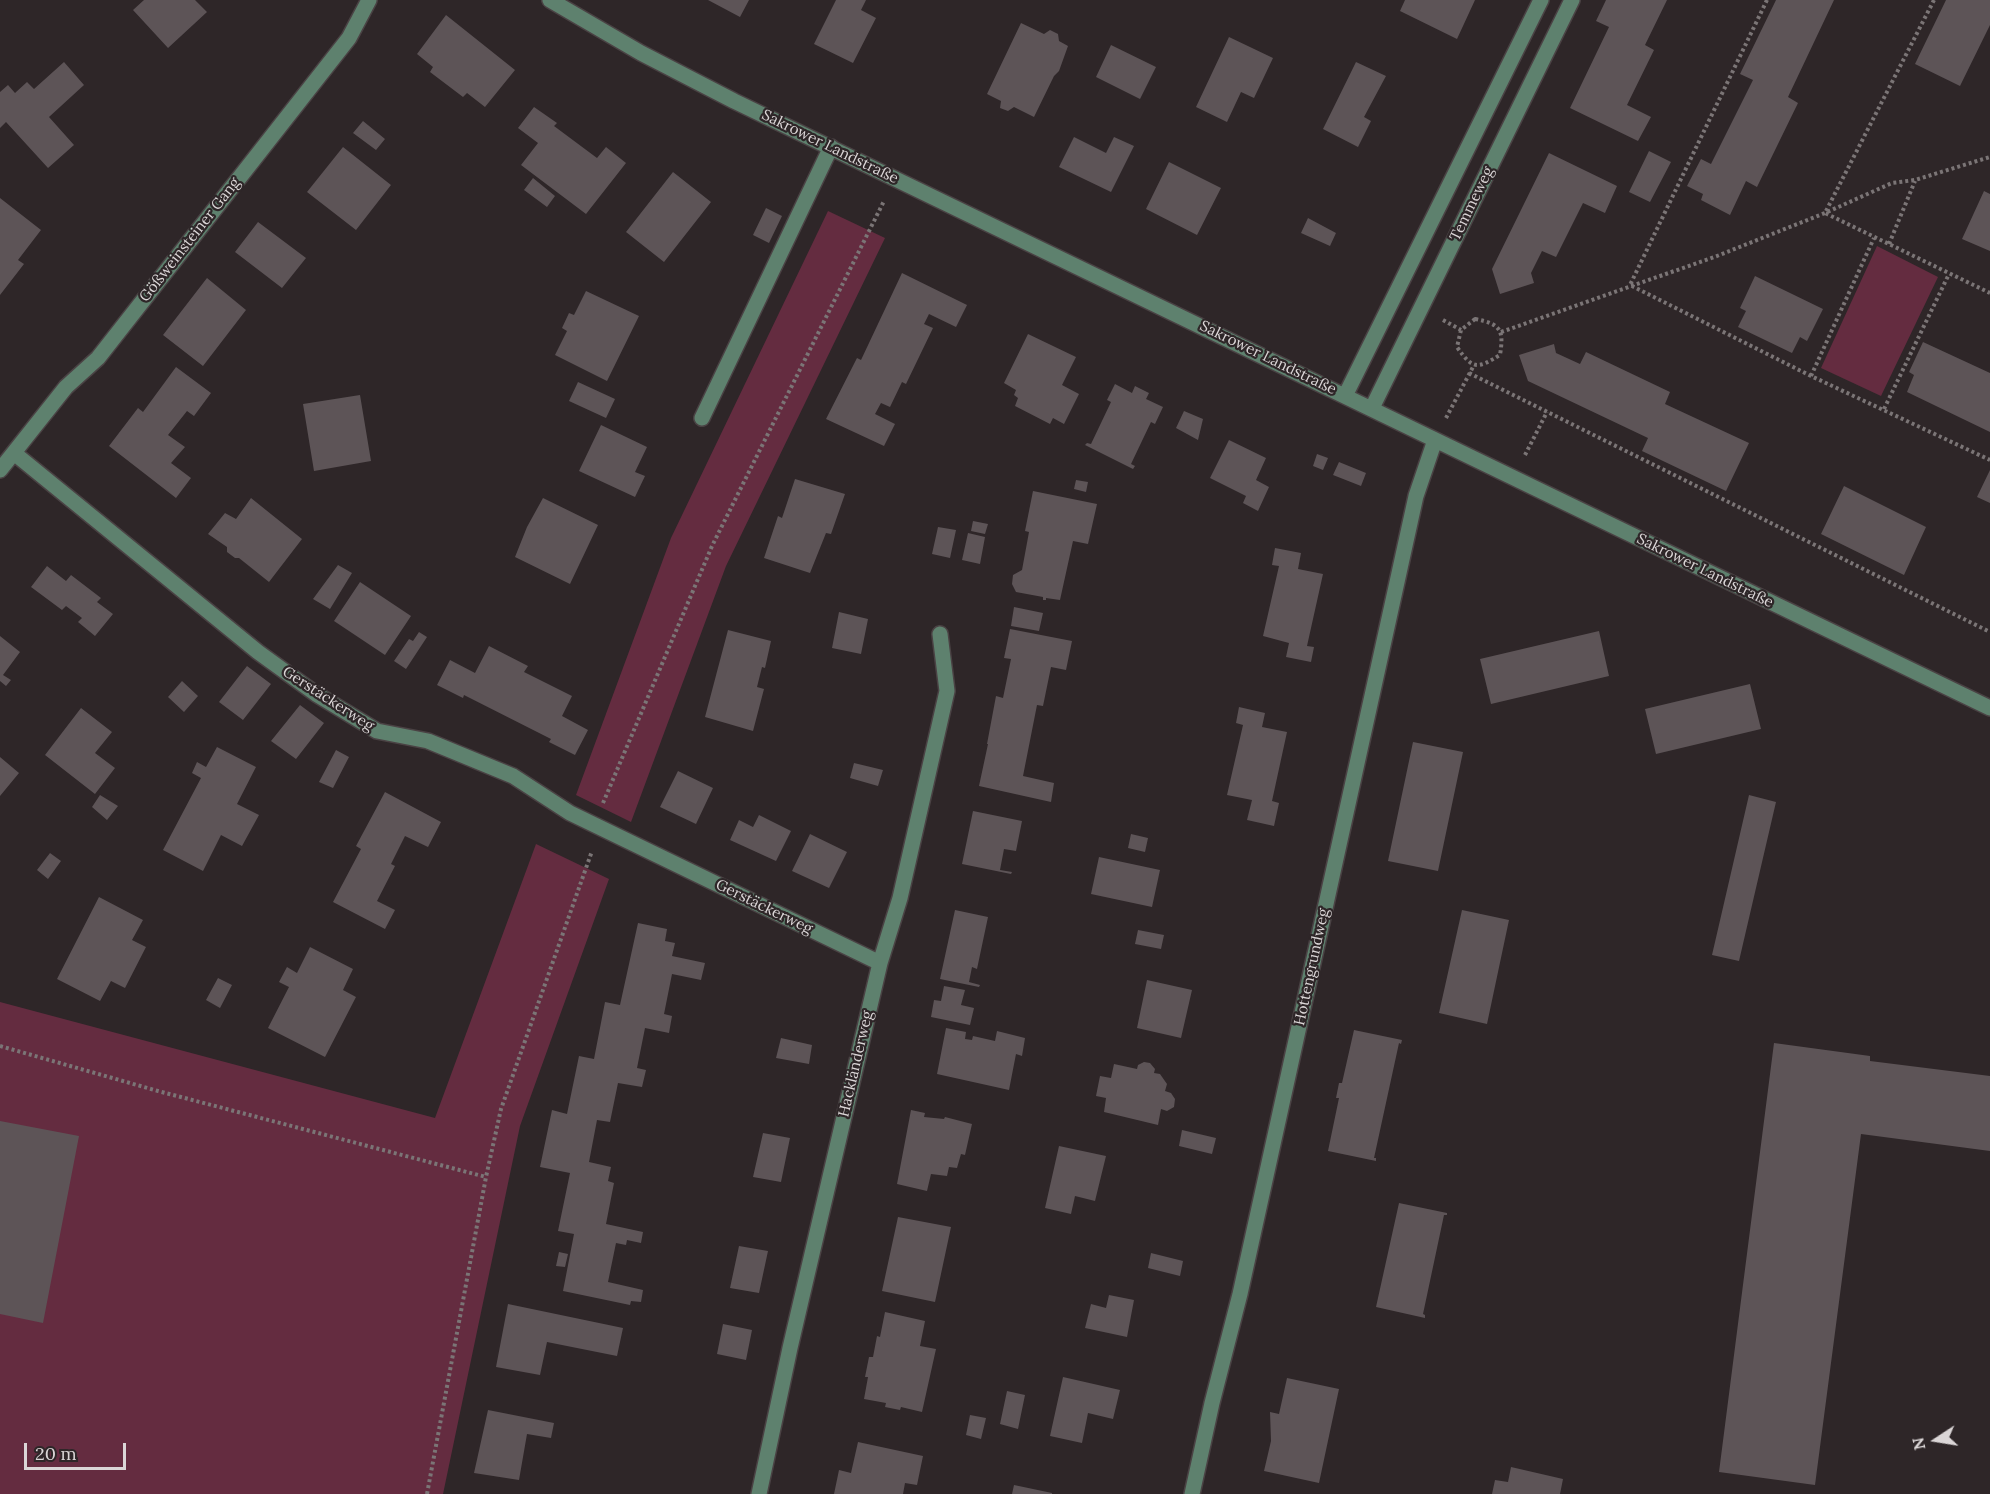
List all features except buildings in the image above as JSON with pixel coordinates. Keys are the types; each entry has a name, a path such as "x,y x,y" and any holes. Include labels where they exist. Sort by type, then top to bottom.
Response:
{"street":[{"name":"Gößweinsteiner Gang","path":"0,470 66,387 98,358 349,38 369,0"},
{"name":"Sakrower Landstraße","path":"550,0 641,53 734,101 1990,708"},
{"name":"Temmeweg","path":"1345,396 1541,0"},
{"name":"Temmeweg","path":"1372,408 1572,0"},
{"path":"702,418 831,147"},
{"name":"Hottengrundweg","path":"1192,1494 1240,1294 1416,496 1435,440"},
{"name":"Gerstäckerweg","path":"14,453 258,652 316,694 377,731 428,741 513,776 570,813 880,963"},
{"name":"Hackländerweg","path":"759,1494 790,1348 880,963 900,898 947,692 940,634"}],"path":[{"path":"1630,285 1767,0"},
{"path":"1825,213 1934,0"},
{"path":"1501,332 1717,256 1825,213 1892,183 1916,180 1990,157"},
{"path":"1888,244 1916,180"},
{"path":"1825,213 1990,293"},
{"path":"1811,376 1874,238"},
{"path":"1884,409 1949,274"},
{"path":"1630,285 1811,376 1990,460"},
{"path":"1475,320 1493,322 1503,337 1500,355 1483,366 1474,365 1468,362 1458,347 1461,330 1475,320"},
{"path":"1435,440 1474,365"},
{"path":"1469,373 1990,632"},
{"path":"1525,455 1547,411"},
{"path":"0,1046 158,1091 486,1177"}],"shaded area":[{"path":"828,211 885,238 726,566 631,822 576,795 671,538"},
{"path":"1877,246 1938,277 1881,396 1821,368"},
{"path":"536,844 609,879 520,1126 443,1494 0,1494 0,1002 435,1118"}]}
